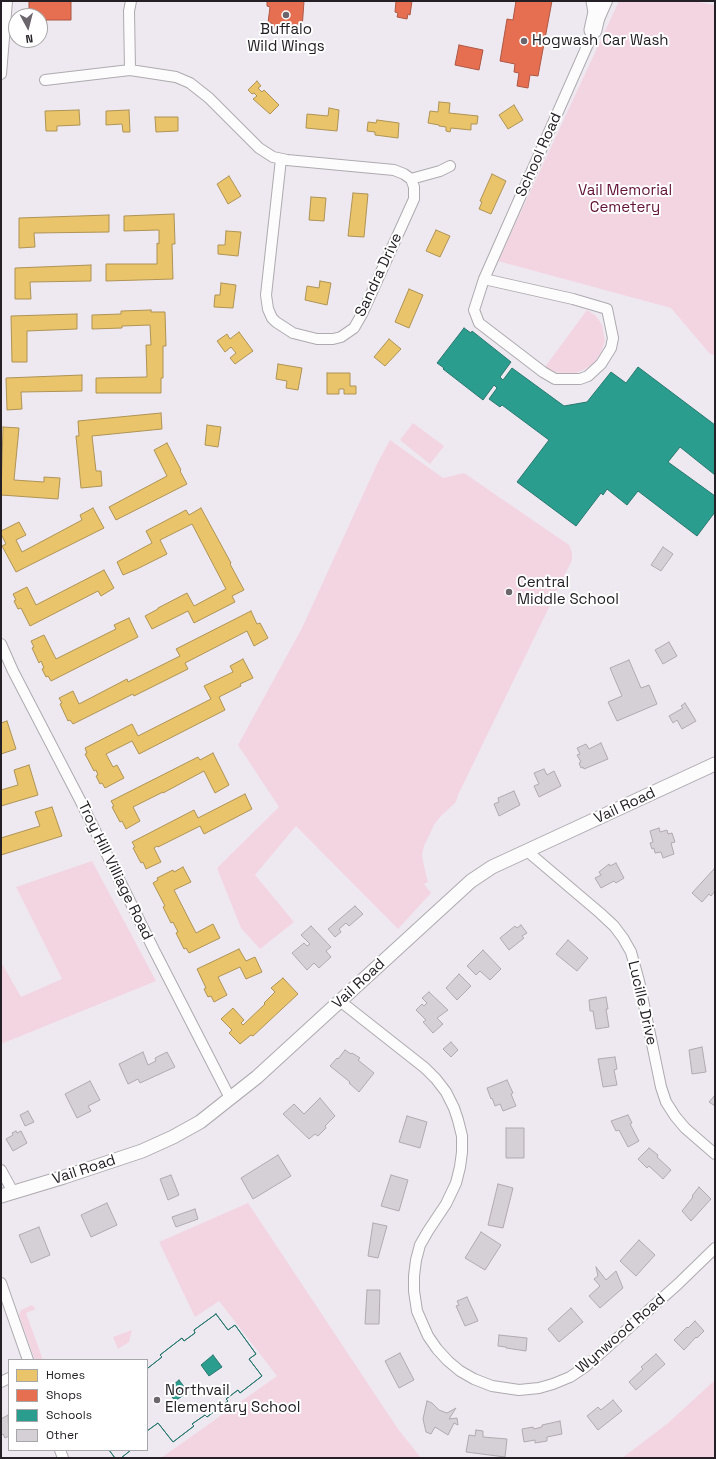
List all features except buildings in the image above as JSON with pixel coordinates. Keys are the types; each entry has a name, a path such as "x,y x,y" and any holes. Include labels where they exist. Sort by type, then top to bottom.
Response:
{"highway":[{"path":"594,1 596,12 594,30"}],"street":[{"path":"1,74 6,1"},
{"path":"130,70 129,11 131,1"},
{"name":"School Road","path":"484,279 607,309 613,338 611,348 601,364 588,376 580,379 555,379 543,372 479,323 474,310 484,279 606,1"},
{"path":"45,80 130,70 168,75 190,83 208,98 259,148 280,159 394,170 411,179 440,171 450,166"},
{"name":"Sandra Drive","path":"280,159 266,295 268,309 272,318 284,328 318,339 333,339 348,333 354,328 362,314 414,198 414,187 411,179"},
{"name":"Troy Hill Villiage Road","path":"1,644 13,671 83,806 154,950 230,1098"},
{"name":"Vail Road","path":"7,1194 64,1177 142,1150 173,1138 200,1122 257,1077 471,881 492,867 715,764"},
{"name":"Lucille Drive","path":"527,851 600,913 614,926 623,938 631,952 639,981 660,1088 666,1102 675,1116 685,1128 715,1154"},
{"name":"Wynwood Road","path":"340,1001 425,1068 436,1079 446,1092 458,1120 462,1136 460,1168 456,1183 446,1204 420,1245 416,1260 414,1291 417,1311 428,1336 437,1349 460,1371 474,1379 492,1386 520,1390 539,1388 570,1377 585,1367 678,1284 715,1248"},
{"path":"1,1170 7,1194"},
{"path":"1,1282 28,1359"}],"green space":[{"name":"Vail Memorial Cemetery","path":"619,1 692,1 715,5 715,355 710,354 671,308 498,261"},
{"path":"587,310 596,316 602,325 605,341 601,352 594,363 576,373 565,374 555,372 545,367"},
{"path":"413,423 444,446 430,464 400,440"},
{"path":"390,440 443,478 464,473 569,545 572,552 572,560 458,795 456,802 434,825 424,846 422,855 428,882 424,884 431,893 398,929 296,826 255,875 294,922 260,949 241,928 217,868 279,807 238,745 302,628 378,462"},
{"path":"92,861 156,981 1,1044 1,962 21,997 62,979 16,887"},
{"path":"248,1203 398,1429 421,1458 161,1458 277,1376 219,1301 195,1317 159,1242"},
{"path":"32,1305 36,1309 26,1313 43,1359 35,1359 19,1315 21,1310"},
{"path":"132,1330 129,1342 118,1349 113,1337"},
{"path":"715,1380 715,1458 622,1458 667,1424"}],"place":[{"name":"Buffalo Wild Wings","path":"286,15"},
{"name":"Hogwash Car Wash","path":"524,41"},
{"name":"Central Middle School","path":"509,592"},
{"name":"Northvail Elementary School","path":"157,1400"}]}
